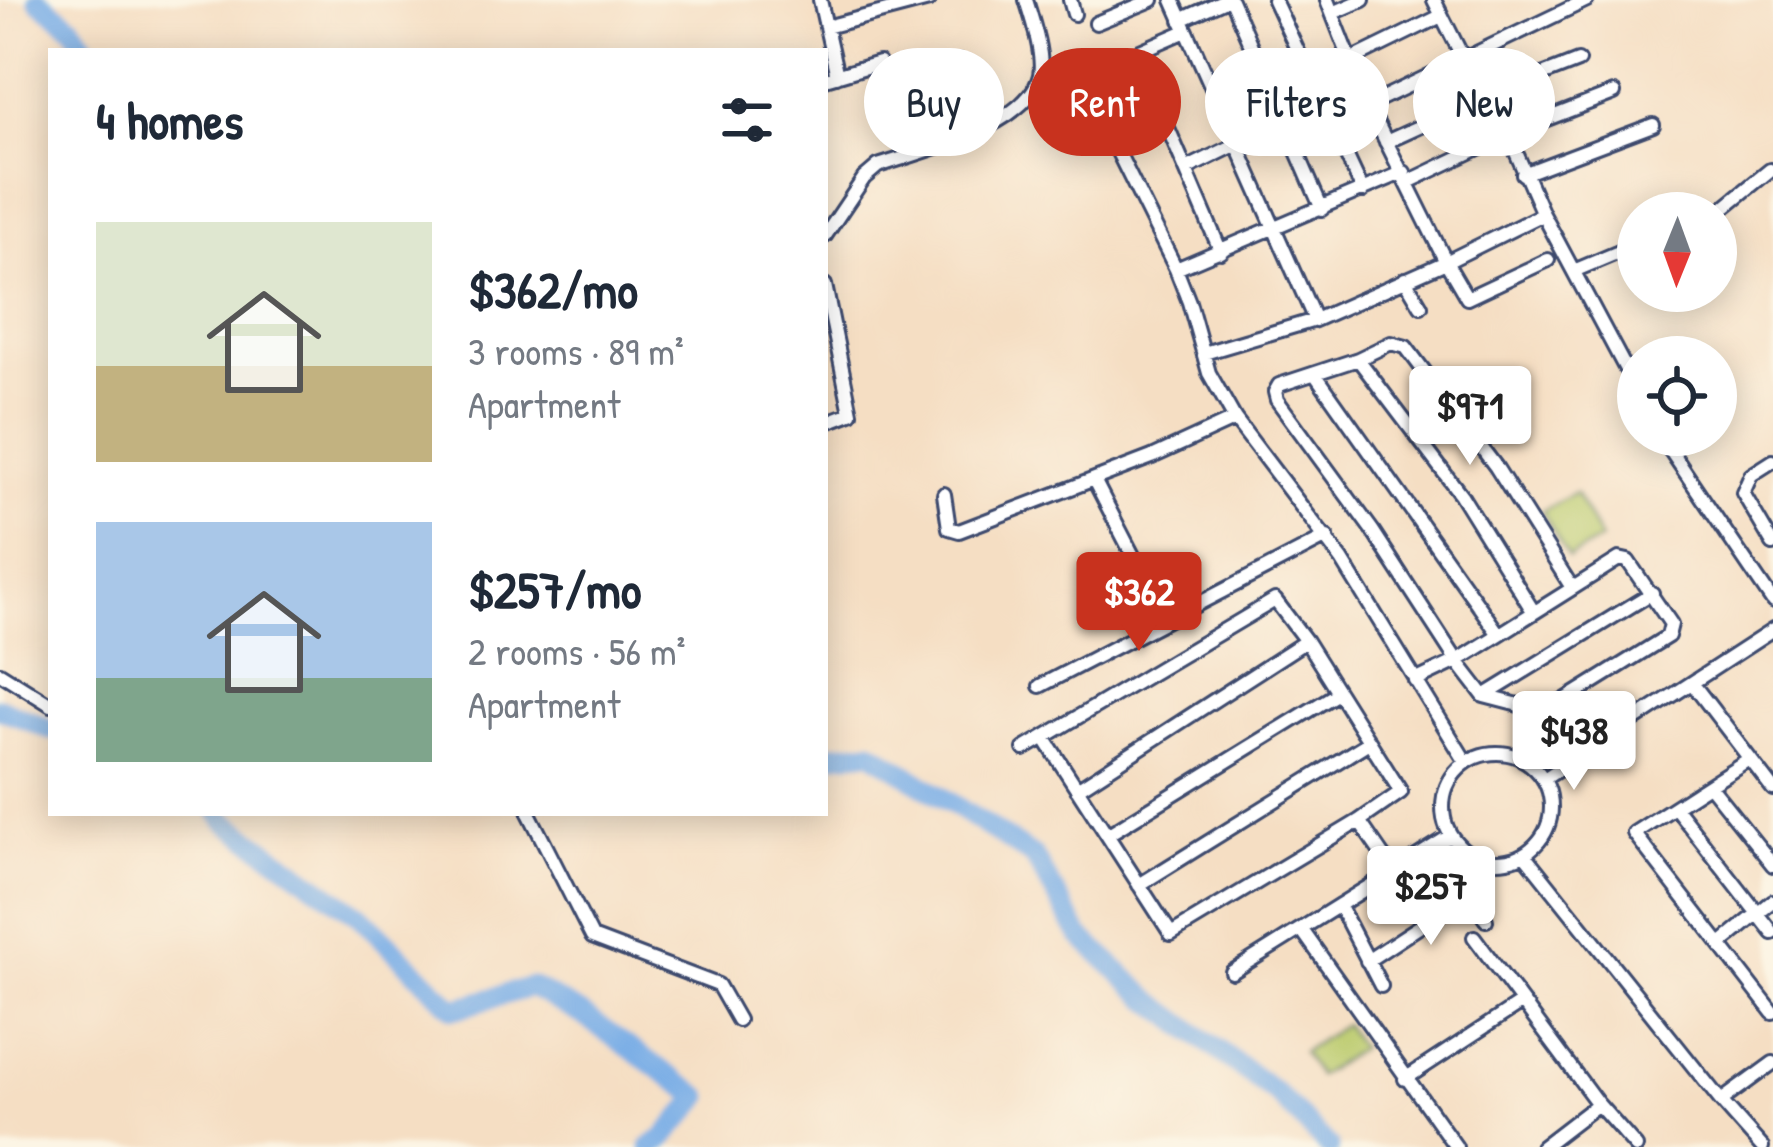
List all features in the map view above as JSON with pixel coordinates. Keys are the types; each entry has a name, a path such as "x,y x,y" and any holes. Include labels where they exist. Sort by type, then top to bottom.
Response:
{"street":[{"path":"820,0 831,77 864,67"},
{"path":"1026,0 1036,48"},
{"path":"1096,23 1152,0"},
{"path":"1173,0 1205,74"},
{"path":"1141,48 1228,0 1250,48"},
{"path":"1274,0 1297,48"},
{"path":"1347,48 1330,6 1363,0"},
{"path":"1434,0 1457,48"},
{"path":"1482,48 1587,0"},
{"path":"826,27 870,7 921,1"},
{"path":"1374,48 1439,17"},
{"path":"1555,70 1578,61"},
{"path":"1555,116 1614,93"},
{"path":"1004,119 1028,98"},
{"path":"1523,174 1652,125"},
{"path":"1389,146 1466,298 1548,260"},
{"path":"828,232 864,178 878,166 906,156"},
{"path":"1119,156 1176,269 1209,373 1235,419 1327,537 1466,762"},
{"path":"1180,156 1221,252"},
{"path":"1186,169 1213,156"},
{"path":"1240,156 1315,320"},
{"path":"1299,156 1322,209"},
{"path":"1347,156 1363,191"},
{"path":"1176,269 1456,156"},
{"path":"1516,156 1617,351"},
{"path":"1737,197 1771,170"},
{"path":"1204,353 1315,320 1543,214"},
{"path":"1576,270 1617,253"},
{"path":"1405,279 1421,306"},
{"path":"828,310 851,413 828,423"},
{"path":"1415,681 1456,661 1571,586 1624,559 1671,624 1668,636 1552,709 1538,710 1484,696 1456,661 1372,530 1277,400 1274,392 1279,385 1391,343 1406,347 1496,467 1571,586"},
{"path":"1358,359 1461,495 1534,610"},
{"path":"1315,374 1498,633"},
{"path":"944,494 949,528 959,531 1235,419"},
{"path":"1674,456 1773,602"},
{"path":"1773,461 1750,475 1743,494 1773,544"},
{"path":"1094,480 1143,575"},
{"path":"1040,686 1327,537"},
{"path":"1484,696 1652,593"},
{"path":"1024,749 1275,600 1401,792 1171,934 1045,740"},
{"path":"1544,779 1773,630"},
{"path":"1077,789 1306,641"},
{"path":"0,673 48,703"},
{"path":"1692,683 1773,789"},
{"path":"1107,835 1338,693"},
{"path":"1139,886 1369,742"},
{"path":"1502,753 1520,758 1544,779 1552,812 1548,828 1524,854 1508,861 1488,861 1467,853 1450,836 1443,818 1444,796 1452,776 1466,762 1502,753"},
{"path":"1749,759 1634,833 1773,1013"},
{"path":"1711,786 1773,865"},
{"path":"1675,807 1773,933"},
{"path":"531,816 592,937 718,985 738,1020"},
{"path":"1359,821 1394,872"},
{"path":"1232,972 1450,836"},
{"path":"1437,846 1486,920"},
{"path":"1524,854 1762,1147"},
{"path":"1367,961 1469,895"},
{"path":"1722,943 1773,901"},
{"path":"1339,905 1382,986"},
{"path":"1302,930 1456,1147"},
{"path":"1474,937 1598,1104 1636,1147"},
{"path":"1405,1079 1521,1003"},
{"path":"1721,1101 1773,1063"},
{"path":"1542,1147 1598,1104"}],"green space":[{"path":"1575,493 1601,540 1568,558 1542,511"},
{"path":"1344,1024 1360,1048 1318,1076 1302,1052"}],"waterway":[{"path":"38,0 73,27 87,48"},
{"path":"0,708 48,729"},
{"path":"828,755 871,751 1034,857 1080,936 1148,998 1278,1095 1329,1147"},
{"path":"221,816 360,916 454,1009 531,987 581,1014 700,1097 651,1147"}]}
